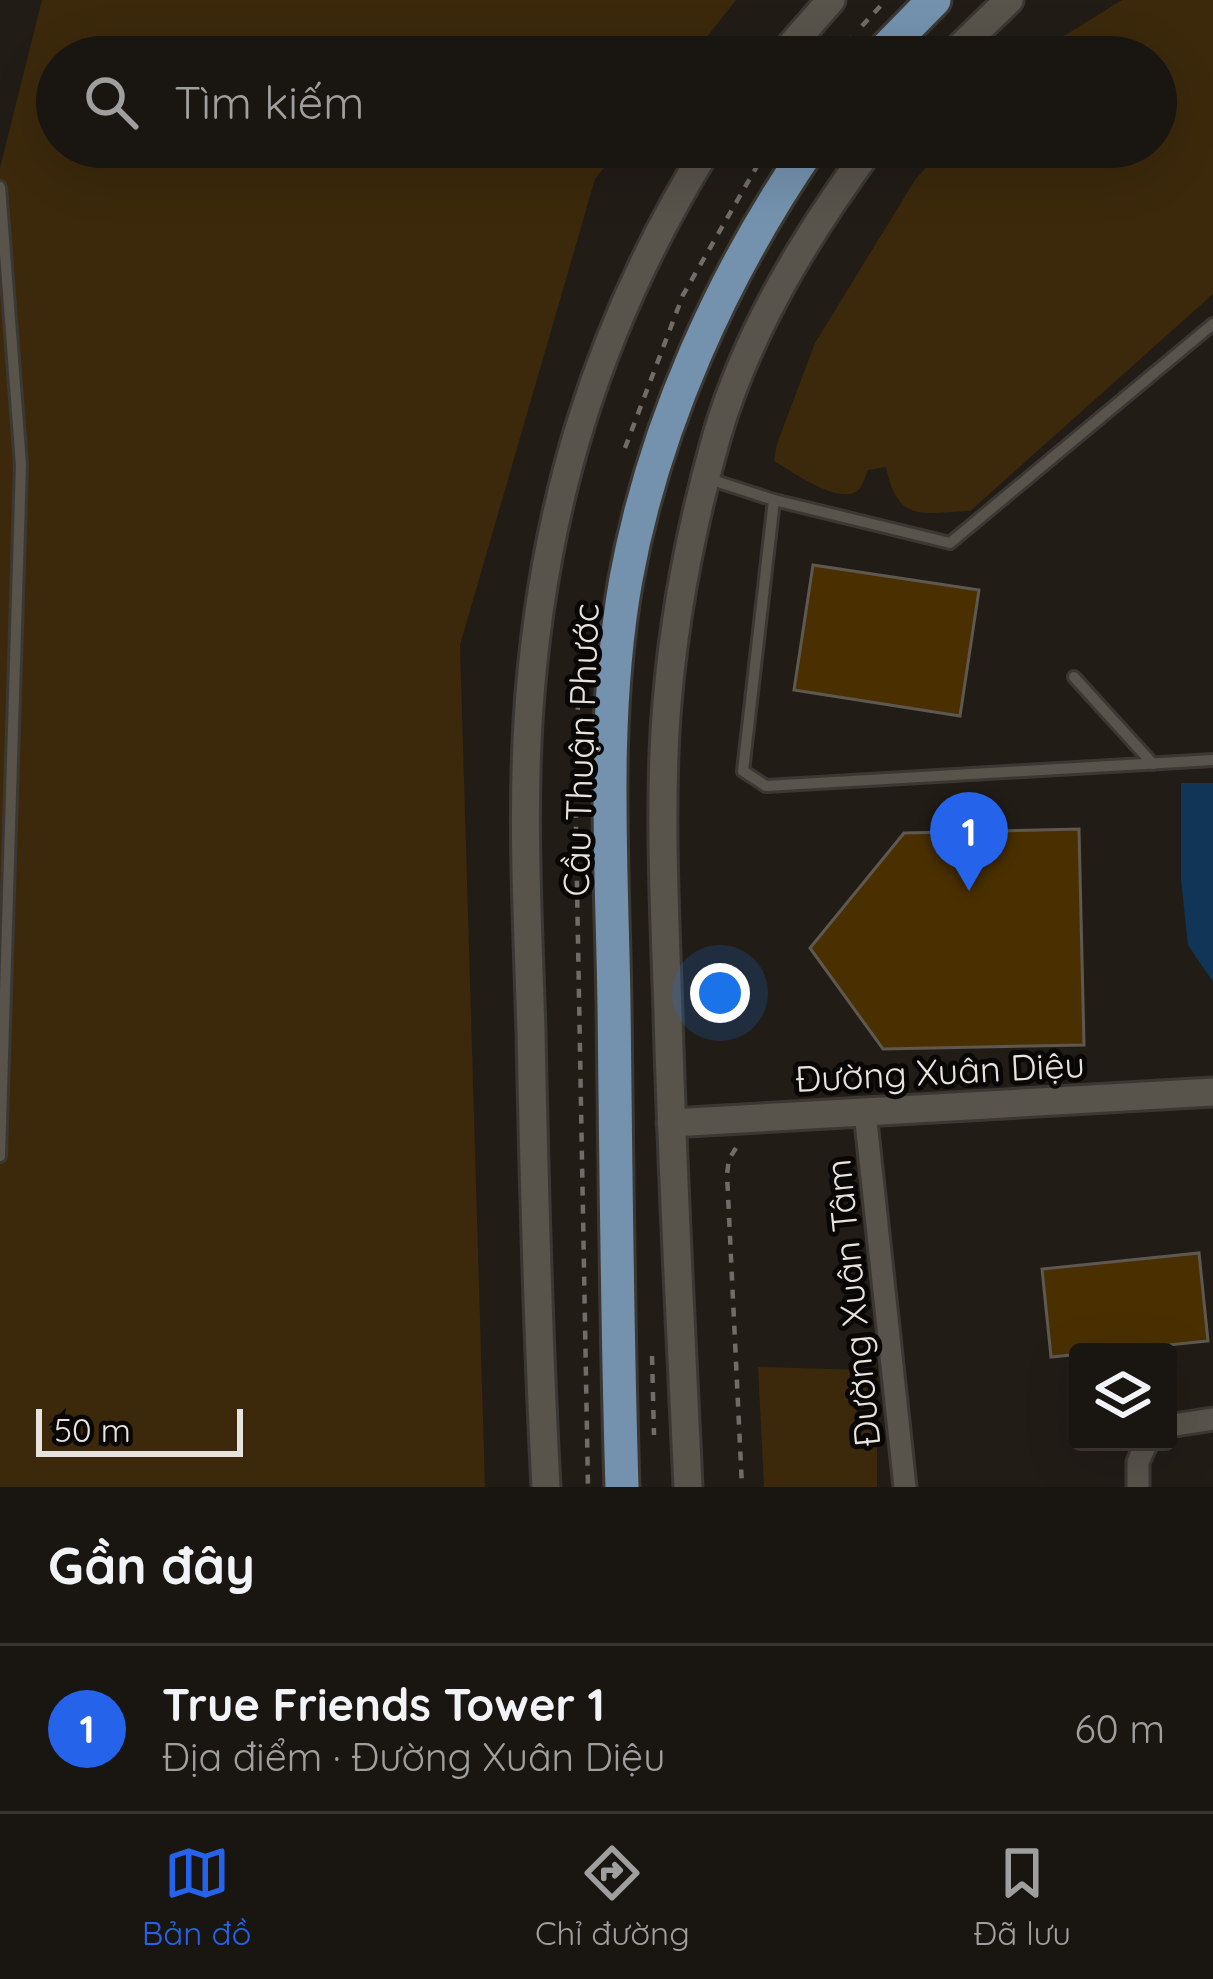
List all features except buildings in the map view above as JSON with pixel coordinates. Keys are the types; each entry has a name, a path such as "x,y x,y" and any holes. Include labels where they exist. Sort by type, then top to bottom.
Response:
{"main road":[{"path":"899,36 934,0"},
{"name":"Cầu Thuận Phước","path":"622,1487 610,795 626,581 655,465 693,363 763,219 796,168"}],"street":[{"path":"799,36 831,0"},
{"path":"972,36 1009,0"},
{"path":"547,1487 526,843 528,724 537,631 546,560 588,391 651,248 696,168"},
{"path":"688,1487 671,1123 663,844 665,728 689,550 718,432 784,278 857,168"},
{"name":"Đường Xuân Diệu","path":"671,1123 1213,1092"},
{"name":"Đường Xuân Tâm","path":"865,1112 905,1487"},
{"path":"1177,1425 1213,1419"},
{"path":"1138,1487 1143,1451"}],"lane":[{"path":"0,187 21,465 0,1156"},
{"path":"706,478 774,500 950,542 1213,325"},
{"path":"774,500 743,771 766,786 1213,760"},
{"path":"1075,677 1153,764"}],"path":[{"path":"742,1487 727,1174 729,1159 736,1148 746,1144"}],"shaded area":[{"path":"42,0 736,0 708,36 36,36 36,168 604,168 595,179 460,645 485,1487 0,1487 0,168"},
{"path":"1122,0 1213,0 1213,294 970,511 914,511 897,498 886,467 868,470 859,489 841,494 774,461 815,343 926,168 1177,168 1177,36 1064,36"},
{"path":"758,1367 865,1370 877,1409 877,1487 764,1487"}],"water":[{"path":"1181,783 1213,783 1213,982 1188,945 1181,880"}],"place":[{"name":"True Friends Tower 1","path":"969,891"}]}
